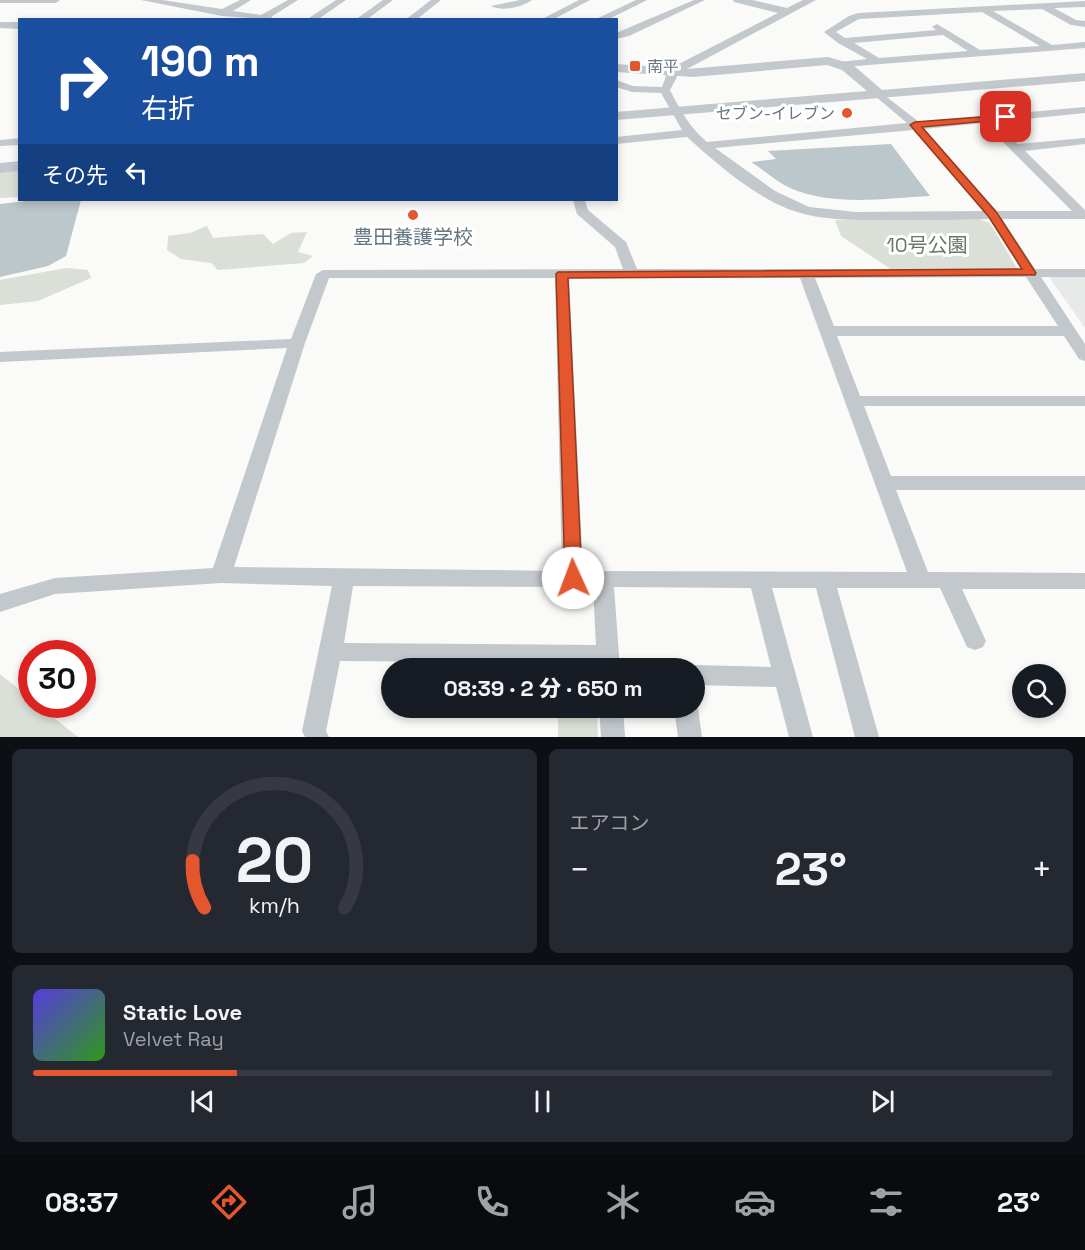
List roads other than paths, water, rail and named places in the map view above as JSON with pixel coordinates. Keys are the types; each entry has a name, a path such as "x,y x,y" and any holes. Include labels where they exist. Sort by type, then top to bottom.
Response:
{"street":[{"path":"0,0 56,0"},
{"path":"145,0 254,18"},
{"path":"186,7 200,0"},
{"path":"222,13 247,0"},
{"path":"263,18 294,0"},
{"path":"313,18 342,0"},
{"path":"361,18 389,0"},
{"path":"412,18 437,0"},
{"path":"498,18 494,3 514,4 528,0"},
{"path":"548,18 586,0"},
{"path":"602,18 643,0"},
{"path":"618,36 698,0"},
{"path":"742,0 789,12"},
{"path":"672,72 812,0"},
{"path":"877,61 829,33 852,18 1085,4"},
{"path":"1044,7 1074,23 1085,24"},
{"path":"986,11 1051,48"},
{"path":"913,13 979,54"},
{"path":"0,25 18,26"},
{"path":"842,41 946,32"},
{"path":"618,68 693,73 821,61 843,64 1085,45"},
{"path":"843,64 915,125 993,215 1085,356"},
{"path":"665,90 672,77 672,72"},
{"path":"618,116 1085,77"},
{"path":"618,84 632,89"},
{"path":"618,92 632,89 665,90"},
{"path":"665,90 675,111 690,133 704,146 782,201 804,209 856,216 1084,215"},
{"path":"704,146 1085,110"},
{"path":"986,119 1084,215"},
{"path":"618,141 690,133"},
{"path":"0,143 18,141"},
{"path":"1016,148 1083,143"},
{"path":"0,168 18,166"},
{"path":"579,201 582,211 621,245 632,275"},
{"path":"221,575 297,343 323,273 632,275 1085,273"},
{"path":"806,273 920,580"},
{"path":"562,274 573,578"},
{"path":"827,331 1068,331"},
{"path":"0,357 297,343"},
{"path":"852,401 1085,401"},
{"path":"883,483 1085,483"},
{"path":"0,604 55,586 221,575 344,578 1085,581"},
{"path":"317,737 314,731 344,578"},
{"path":"603,578 608,658"},
{"path":"759,579 801,737"},
{"path":"824,579 867,737"},
{"path":"947,580 975,641"},
{"path":"331,652 497,658"},
{"path":"705,675 784,677"},
{"path":"612,718 613,737"},
{"path":"688,718 690,737"}],"place":[{"name":"南平","path":"635,66"},
{"name":"セブン-イレブン","path":"847,113"},
{"name":"豊田養護学校","path":"413,215"}],"park label":[{"name":"10号公園","path":"927,245"}]}
